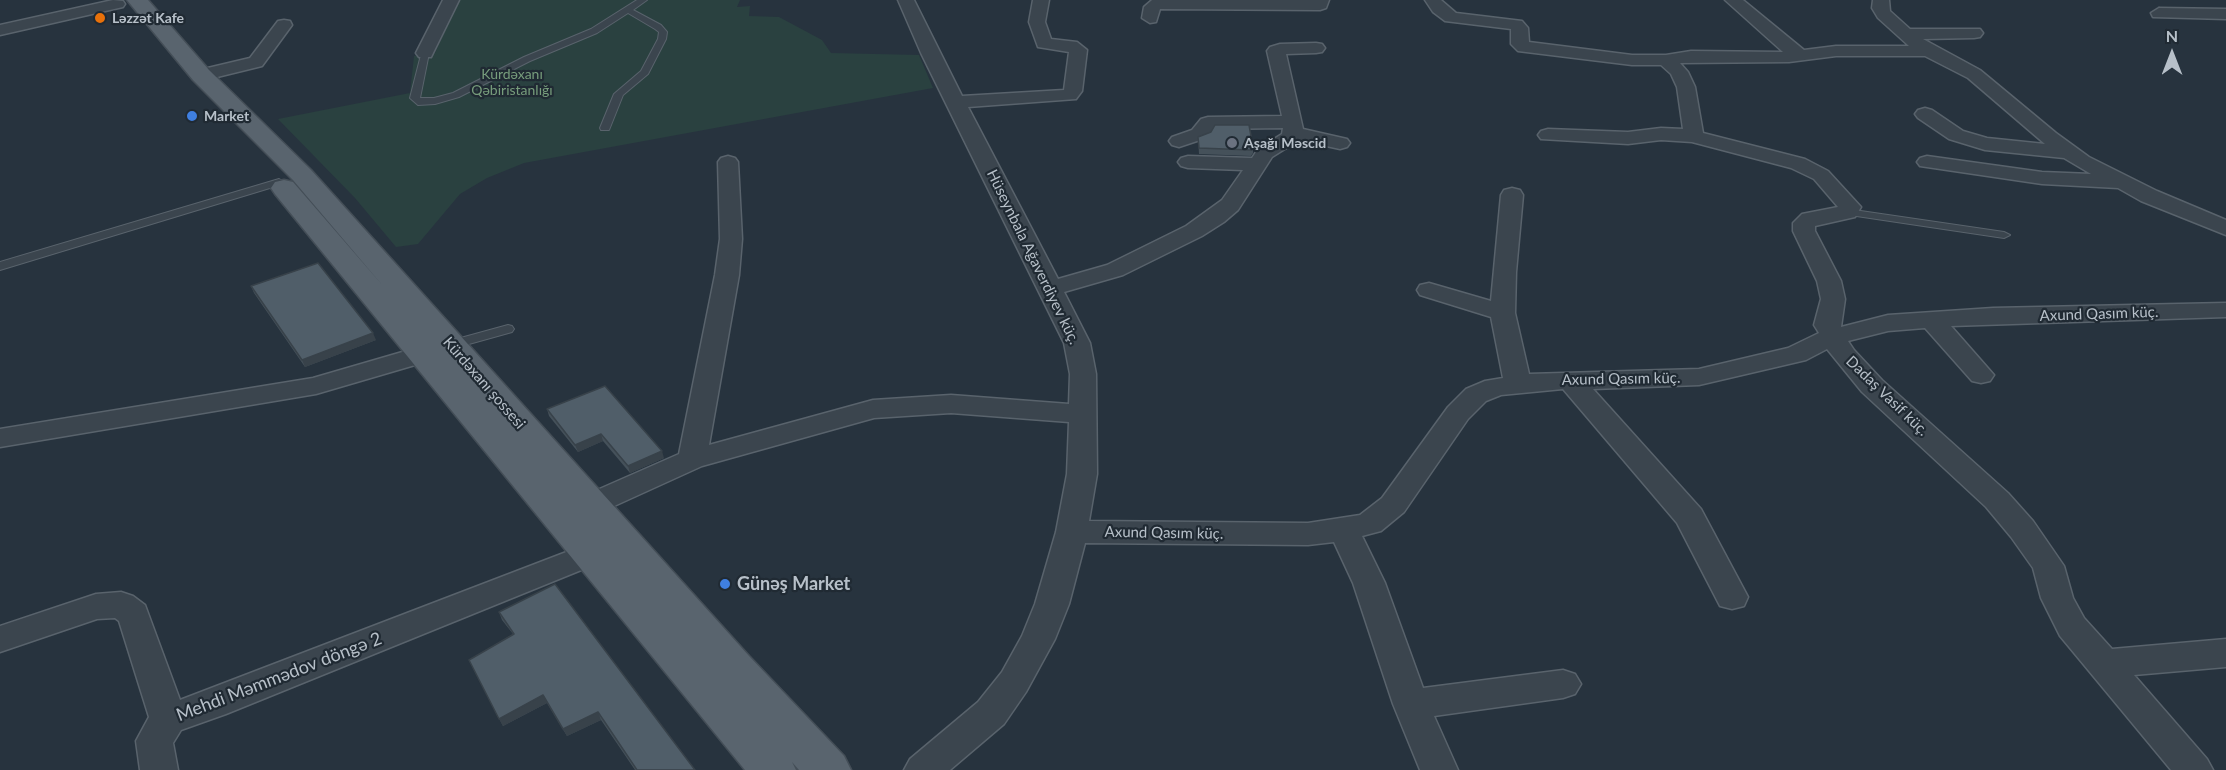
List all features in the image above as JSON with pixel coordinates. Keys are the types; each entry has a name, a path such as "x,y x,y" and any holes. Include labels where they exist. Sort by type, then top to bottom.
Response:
{"main road":[{"name":"Kürdəxanı şossesi","path":"123,1 201,75 437,349 590,505 828,770"},
{"name":"Kürdəxanı şossesi","path":"123,1 182,80 290,178"},
{"name":"Kürdəxanı şossesi","path":"437,349 590,554 772,770"}],"street":[{"path":"425,53 451,0"},
{"name":"Hüseynbala Ağaverdiyev küç.","path":"906,0 1077,343 1083,374 1082,474 1072,532 1052,604 1038,639 1014,682 991,713 923,770"},
{"path":"956,102 1059,96 1069,95 1073,91 1078,50 1071,46 1044,43 1038,22 1041,0"},
{"path":"1432,0 1439,9 1451,17 1516,25 1520,28 1520,44 1524,47 1632,60 1666,60 1691,56 1801,56 1836,51 1928,51"},
{"path":"1733,0 1801,56"},
{"path":"1881,0 1880,8 1906,34 1928,51 1974,74 2069,152 2120,182 2226,228"},
{"path":"0,30 123,1"},
{"path":"1150,18 1152,7 1156,4 1223,2 1319,7"},
{"path":"2159,13 2226,14"},
{"path":"201,75 256,62 284,25"},
{"path":"1906,34 1974,33"},
{"path":"1050,289 1115,270 1194,231 1230,205 1265,153 1290,138 1293,128 1276,51 1316,48"},
{"path":"1666,60 1679,72 1686,87 1694,136"},
{"path":"1204,101 1208,123"},
{"path":"1925,114 1956,135 1985,144 2069,152"},
{"path":"1208,123 1293,128 1340,143"},
{"path":"1179,141 1198,134 1208,123"},
{"path":"1548,135 1628,138 1661,134 1694,136 1798,163 1812,169 1844,198 1850,207 1847,212"},
{"path":"692,459 731,239 728,162"},
{"path":"1188,162 1259,164"},
{"path":"1927,162 2042,178 2120,182"},
{"path":"1512,195 1504,272 1503,313 1517,383"},
{"name":"Dadaş Vasif küç.","path":"1847,212 1810,219 1804,224 1804,231 1829,281 1833,299 1827,326 1843,354 1872,386 1997,500 2022,529 2048,566 2057,598 2072,627 2194,770"},
{"path":"1429,290 1503,313"},
{"name":"Axund Qasım küç.","path":"1072,532 1308,534 1344,530 1370,523 1393,505 1458,413 1476,395 1495,387 1517,383 1662,380 1717,374 1797,354 1833,337 1888,324 1932,320 2226,310"},
{"path":"1932,320 1981,375"},
{"path":"0,438 316,386 437,349"},
{"path":"1571,381 1690,517 1732,597"},
{"path":"590,505 692,459 873,409 951,404 1083,414"},
{"path":"1344,530 1369,583 1411,704 1439,770"},
{"name":"Mehdi Məmmədov döngə 2","path":"0,639 96,607 121,604 134,614 168,719 213,704 590,554"},
{"path":"2103,664 2226,654"},
{"path":"1411,704 1563,684"},
{"path":"159,770 154,741 168,719"}],"lane":[{"path":"425,53 415,98 418,102 435,101 456,95 527,59 594,31 643,0"},
{"path":"604,128 619,94 645,72 662,39 663,32 658,27 628,10"},
{"path":"0,266 290,178"},
{"path":"1847,212 2004,235"},
{"path":"437,349 508,329"}],"green space":[{"name":"Kürdəxanı Qəbiristanlığı","path":"458,0 740,0 737,7 750,6 749,16 779,17 822,40 831,53 919,55 933,88 524,163 487,178 460,194 418,244 396,247 355,198 278,119 410,93 414,56 435,53"}],"building":[{"path":"1215,125 1249,125 1253,147 1251,150 1199,148 1198,137 1211,132"},
{"path":"318,263 373,333 302,360 251,286"},
{"path":"605,386 662,451 628,466 601,434 575,445 547,409"},
{"path":"555,584 695,770 637,770 598,712 563,729 543,695 499,719 469,660 514,634 499,612"}],"place":[{"name":"Ləzzət Kafe","path":"100,18"},
{"name":"Market","path":"192,116"},
{"name":"Aşağı Məscid","path":"1232,143"},
{"name":"Günəş Market","path":"725,584"}]}
